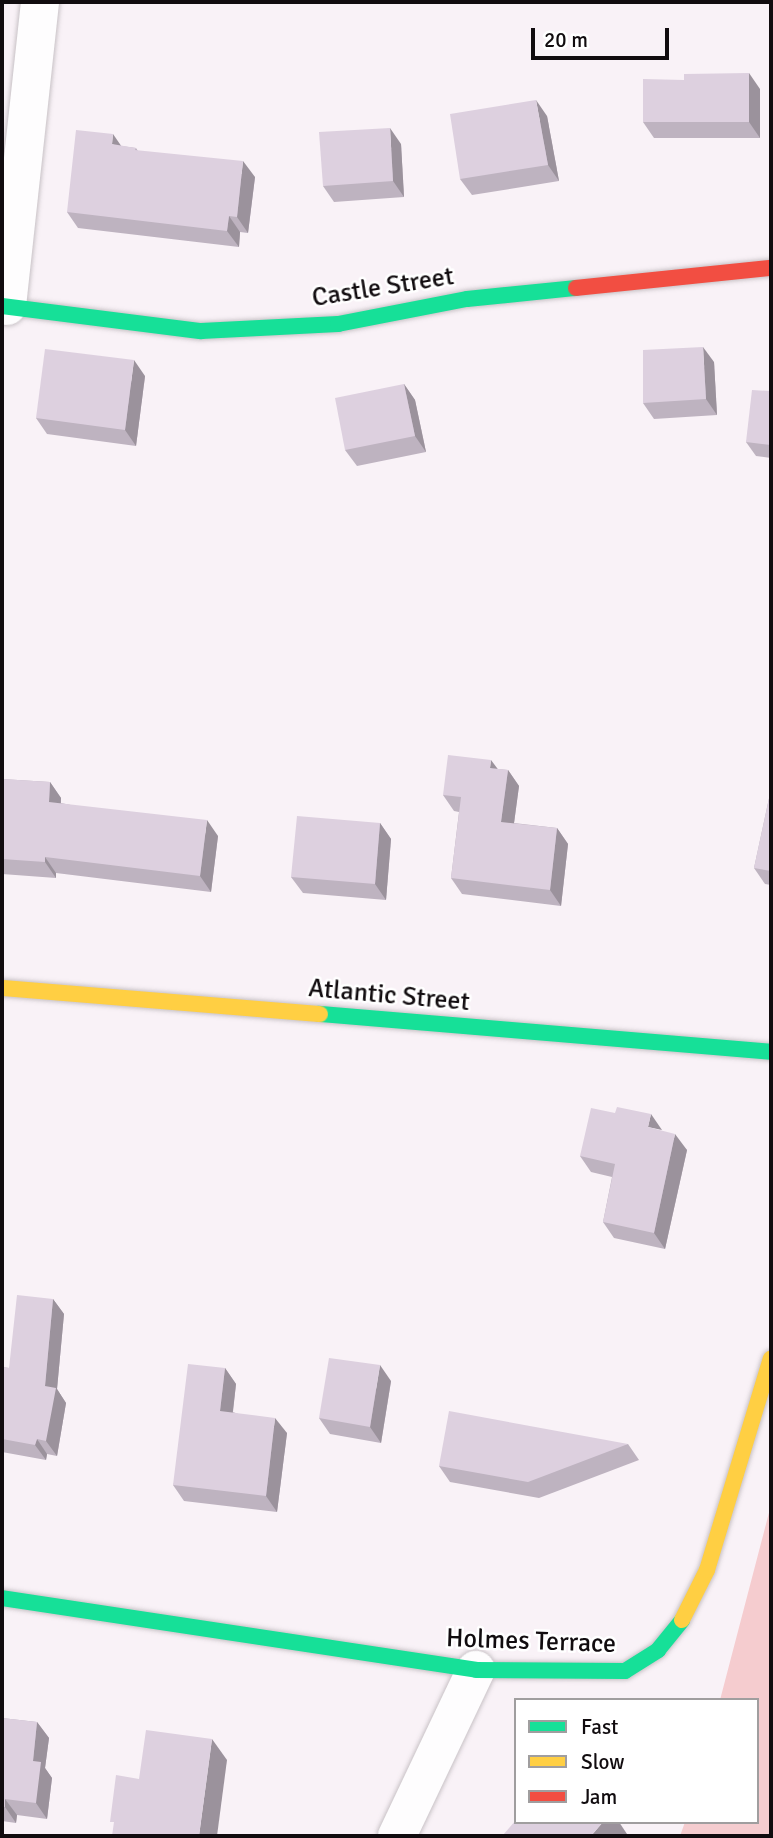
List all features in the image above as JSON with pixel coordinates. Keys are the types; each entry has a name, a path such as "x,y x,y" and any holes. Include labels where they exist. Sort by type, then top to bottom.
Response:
{"street":[{"path":"4,306 40,2"},
{"name":"Castle Street","path":"4,306 201,331 338,324 467,299 771,268"},
{"name":"Atlantic Street","path":"2,988 771,1052"},
{"name":"Holmes Terrace","path":"2,1598 476,1670 625,1671 658,1650 680,1624 707,1570 771,1358"},
{"path":"397,1836 476,1670"}],"shaded area":[{"path":"771,1505 771,1836 680,1836 684,1824 759,1824 759,1698 721,1698"}],"building":[{"path":"749,73 749,122 643,122 643,79 684,80 684,74"},
{"path":"536,100 548,165 460,179 450,114"},
{"path":"390,128 393,181 323,186 319,132"},
{"path":"76,130 113,134 112,144 136,148 135,150 243,161 237,217 229,216 227,231 67,212"},
{"path":"703,347 706,399 643,403 643,350"},
{"path":"45,349 134,360 125,430 36,418"},
{"path":"404,384 415,436 345,450 335,398"},
{"path":"752,390 771,391 771,445 746,442"},
{"path":"448,755 491,760 490,768 508,770 501,822 557,828 550,890 451,878 461,797 443,795"},
{"path":"2,779 50,782 49,802 207,820 200,876 45,857 45,862 2,859"},
{"path":"771,789 771,871 754,868"},
{"path":"297,816 380,823 375,884 291,877"},
{"path":"617,1107 651,1114 648,1127 675,1134 654,1233 603,1222 615,1164 580,1156 591,1108 615,1113"},
{"path":"17,1295 53,1299 45,1386 56,1388 46,1441 37,1439 35,1445 2,1439 2,1367 9,1368"},
{"path":"329,1358 380,1365 370,1427 319,1418"},
{"path":"188,1364 225,1368 220,1411 275,1418 266,1496 173,1485"},
{"path":"449,1411 628,1444 528,1482 439,1466"},
{"path":"2,1718 37,1722 33,1761 41,1762 36,1803 5,1799 5,1807 2,1807"},
{"path":"146,1730 212,1739 199,1836 112,1836 114,1822 110,1822 116,1775 139,1779"},
{"path":"514,1822 601,1824 591,1836 503,1835"}],"traffic: fast":[{"path":"2,306 201,331 338,324 467,299 576,288"},
{"path":"320,1014 771,1052"},
{"path":"2,1598 476,1670 625,1671 658,1650 682,1620"}],"traffic: slow":[{"path":"2,988 320,1014"},
{"path":"682,1620 707,1570 771,1358"}],"traffic: jam":[{"path":"576,288 771,268"}]}
